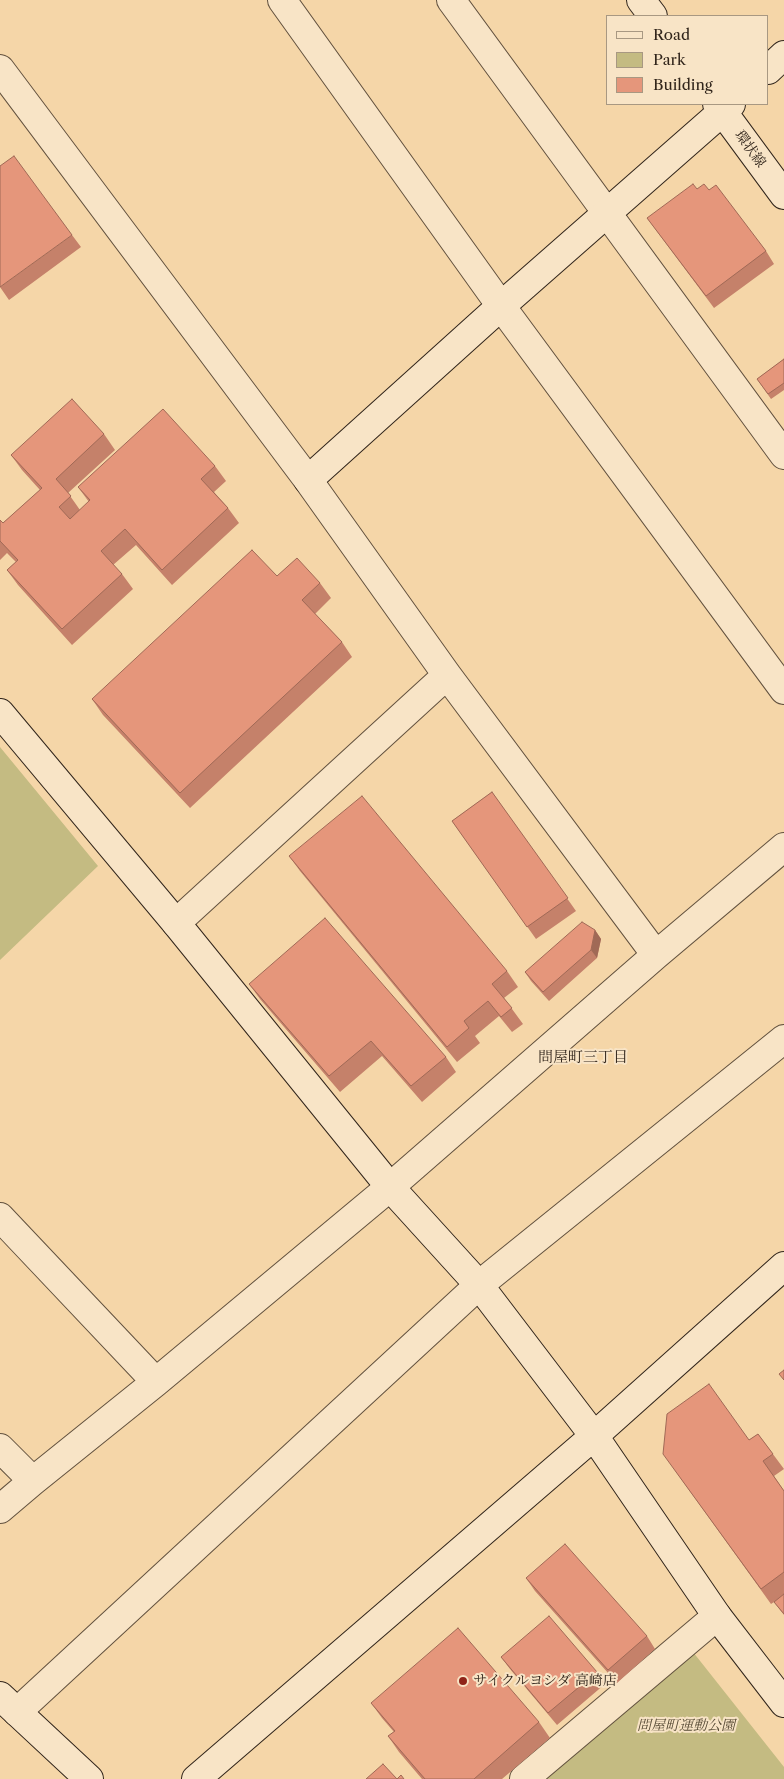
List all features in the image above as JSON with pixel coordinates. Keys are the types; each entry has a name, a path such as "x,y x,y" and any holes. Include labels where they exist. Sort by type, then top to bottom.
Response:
{"street":[{"path":"282,0 501,306 784,690"},
{"path":"451,0 784,455"},
{"path":"641,0 651,15"},
{"path":"769,69 784,54"},
{"path":"0,69 308,480 447,675 656,955"},
{"path":"308,480 724,106"},
{"name":"環状線","path":"724,106 784,195"},
{"path":"176,923 447,675"},
{"path":"0,713 176,923 390,1187 479,1284 594,1436 717,1616 784,1703"},
{"path":"0,1509 32,1480 156,1382 390,1187 656,955 784,847"},
{"path":"89,1779 9,1704 479,1284 784,1039"},
{"path":"0,1218 156,1382"},
{"path":"196,1779 594,1436 784,1266"},
{"path":"0,1448 32,1480"},
{"path":"524,1779 717,1616"}],"green space":[{"path":"0,747 98,866 0,960"},
{"name":"問屋町運動公園","path":"693,1652 784,1767 784,1779 543,1779"}],"building":[{"path":"14,156 72,235 0,287 0,166"},
{"path":"693,184 697,189 704,184 709,190 716,185 766,251 706,296 647,218"},
{"path":"784,359 784,383 768,394 757,379"},
{"path":"72,399 104,434 56,479 71,496 59,507 70,519 90,500 78,487 163,409 215,466 201,479 228,508 162,570 125,529 101,551 122,574 62,629 7,570 18,560 0,541 0,520 3,523 42,488 11,455"},
{"path":"252,550 277,576 297,558 320,583 302,600 342,642 180,793 92,699"},
{"path":"492,792 568,898 527,927 452,821"},
{"path":"362,796 507,971 492,984 512,1008 501,1017 488,1001 464,1021 469,1028 447,1047 289,856"},
{"path":"325,918 446,1057 411,1086 371,1041 329,1076 249,984"},
{"path":"582,922 595,930 591,950 543,992 525,972"},
{"path":"784,1370 784,1380 779,1374"},
{"path":"709,1384 749,1440 758,1434 773,1454 763,1461 784,1491 784,1572 761,1589 663,1454 667,1414"},
{"path":"565,1544 647,1636 608,1670 526,1578"},
{"path":"784,1594 784,1614 774,1602"},
{"path":"549,1616 597,1672 548,1713 501,1657"},
{"name":"サイクルヨシダ 高崎店","path":"458,1628 539,1722 474,1779 425,1779 388,1736 395,1731 371,1703"},
{"path":"383,1764 397,1779 366,1779"}],"place":[{"name":"サイクルヨシダ 高崎店","path":"463,1681"}],"district":[{"name":"問屋町三丁目","path":"583,1058"}]}
